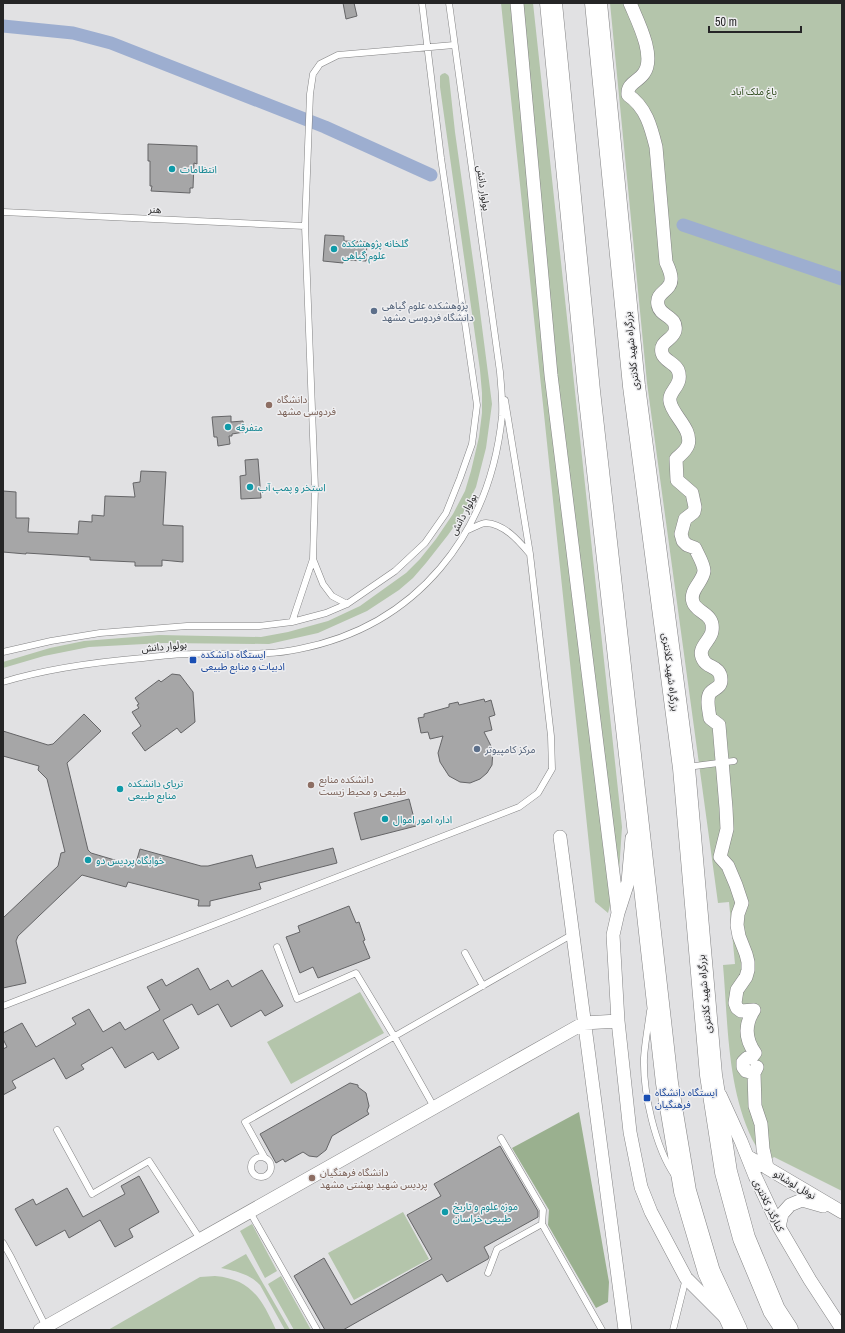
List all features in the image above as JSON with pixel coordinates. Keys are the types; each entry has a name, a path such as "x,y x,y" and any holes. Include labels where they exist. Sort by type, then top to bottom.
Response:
{"highway":[{"name":"بزرگراه شهید کلانتری","path":"596,3 634,386 684,768 711,1075 726,1172 744,1238 774,1310 787,1330"},
{"path":"551,5 589,390 667,1083 685,1191 709,1272 734,1327"}],"street":[{"path":"517,3 551,375 618,913"},
{"path":"630,3 642,30 648,57 644,73 630,86 628,95 635,99 644,110 654,136 656,148 666,262 672,279 670,285 658,298 658,305 661,312 673,319 675,325 675,332 671,338 665,341 661,351 663,356 673,363 678,371 679,379 676,388 670,396 670,401 687,431 689,440 686,450 676,459 676,474 677,480 692,493 695,507 694,512 685,519 682,534 683,541 687,545 695,548 704,572 692,596 693,603 698,609 709,617 712,623 712,631 701,652 703,660 706,664 715,667 720,674 721,680 719,687 710,693 708,698 710,718 719,725 728,762 726,808 727,829 720,857 728,866 742,903 738,914 737,925 739,936 748,962 748,970 746,977 737,990 735,1003 737,1008 741,1011 754,1010 750,1017 746,1032 747,1040 755,1053 751,1058 747,1058 743,1062 743,1067 746,1071 756,1070 755,1106 761,1124 766,1167"},
{"path":"635,804 628,882 613,935 618,1021 630,1132 641,1187 651,1212 686,1278 734,1327"},
{"path":"560,837 621,1328"},
{"path":"43,1328 584,1023 618,1021"},
{"name":"کنارگذر کلانتری","path":"711,1075 779,1227 810,1280 842,1328"},
{"name":"نوفل لوشاتو","path":"747,1156 842,1212"},
{"name":"نوفل لوشاتو","path":"779,1227 782,1214 790,1205 802,1200 842,1212"}],"lane":[{"name":"بولوار دانش","path":"3,652 50,641 100,633 187,626 258,626 292,622 326,613 347,604 396,571 424,542 446,513 472,444 477,405 440,151 422,3"},
{"name":"بولوار دانش","path":"3,682 57,669 105,661 190,654 262,654 299,650 335,640 376,622 412,597 443,566 468,530 485,495 496,458 502,415 500,372 448,3"},
{"path":"292,622 313,559 315,488 305,226 310,94 313,74 320,64 338,55 454,45"},
{"name":"هنر","path":"3,212 305,226"},
{"path":"3,1006 519,807 538,793 552,769 551,736 530,554 500,372"},
{"path":"468,530 485,523 504,528 530,554"},
{"path":"313,559 322,584 332,596 347,604"},
{"path":"684,768 728,762"},
{"path":"265,1158 245,1122 573,934"},
{"path":"277,947 297,999 356,974 394,1036 434,1108"},
{"path":"465,953 483,986"},
{"path":"651,1000 654,970"},
{"path":"650,1007 644,1059 647,1098 656,1136 667,1165 685,1191"},
{"path":"58,1130 92,1194 149,1161 200,1239"},
{"path":"501,1138 543,1210 542,1224 602,1330"},
{"path":"250,1212 317,1330"},
{"path":"488,1273 497,1250 542,1224"},
{"path":"3,1243 11,1257 43,1328"},
{"path":"673,1330 686,1278"}],"green space":[{"path":"501,3 533,3 622,827 619,872 608,913 595,902"},
{"name":"باغ ملک آباد","path":"610,3 842,3 842,1191 774,1157 768,1162 752,1139 744,1119 733,1076 723,965 735,964 729,902 718,903 647,383"},
{"path":"445,73 449,77 455,132 492,404 486,448 476,487 462,515 448,535 413,578 399,590 367,611 318,633 269,644 163,643 89,647 44,656 3,668 3,662 50,648 84,641 159,635 261,637 288,632 328,621 360,606 406,573 420,559 436,539 453,514 465,491 479,437 482,413 480,370 440,87 440,76"},
{"path":"360,992 384,1033 291,1084 267,1042"},
{"path":"579,1112 609,1282 608,1302 596,1308 548,1225 549,1210 512,1148"},
{"path":"403,1212 429,1259 354,1300 328,1253"},
{"path":"252,1224 277,1271 265,1278 240,1231"},
{"path":"246,1254 290,1330 285,1330 260,1285 256,1281 232,1270 221,1268"},
{"path":"215,1276 238,1281 254,1292 266,1309 276,1330 108,1330 200,1277"},
{"path":"281,1276 311,1330 294,1330 268,1284"}],"building":[{"path":"343,3 354,3 357,16 346,19"},
{"name":"انتظامات","path":"148,144 197,146 197,164 194,163 193,188 190,188 190,193 151,191 152,186 150,186"},
{"path":"325,235 344,236 344,241 367,242 366,261 343,260 343,263 323,261"},
{"name":"متفرقه","path":"231,416 231,422 243,421 244,432 229,436 230,444 218,446 217,437 214,437 212,417"},
{"name":"استخر و پمپ آب","path":"258,459 261,498 241,499 240,476 246,475 245,460"},
{"path":"141,471 166,472 163,525 183,526 183,562 162,560 162,566 135,566 135,562 90,560 90,557 3,552 3,491 16,492 16,518 29,518 28,532 78,534 79,521 92,522 92,515 104,516 105,496 135,497 133,483 140,482"},
{"path":"172,674 180,675 193,692 195,722 181,733 177,728 145,751 132,733 141,726 132,712 139,708 137,705 139,704 135,698 159,680 161,682"},
{"path":"484,699 485,702 491,700 495,715 489,717 492,730 484,732 493,750 492,765 487,773 480,779 470,783 460,782 449,776 440,762 438,753 443,736 430,739 428,732 421,733 418,718 424,717 424,714 449,707 449,704 458,702 459,705"},
{"path":"84,714 101,731 67,763 88,850 91,853 135,866 140,849 201,866 208,866 252,855 256,868 333,848 337,863 259,883 261,889 210,901 210,906 198,906 199,900 128,882 126,887 82,875 18,936 16,941 26,983 3,988 3,918 58,866 61,853 65,852 47,779 38,770 39,766 3,756 3,731 48,745 53,744"},
{"name":"اداره امور اموال","path":"409,799 416,826 361,840 354,813"},
{"path":"349,906 356,923 359,922 365,940 363,941 370,958 318,978 313,967 300,973 286,937 300,932 298,926"},
{"path":"198,968 210,990 228,980 232,987 262,970 283,1006 265,1016 261,1010 231,1027 218,1004 198,1015 192,1004 163,1020 179,1048 158,1060 153,1052 125,1068 112,1047 81,1065 84,1069 66,1079 54,1058 12,1081 16,1088 3,1095 3,1049 7,1047 3,1039 3,1033 22,1023 36,1047 76,1024 72,1018 89,1009 103,1032 120,1022 125,1030 160,1010 147,987 162,979 166,986"},
{"path":"350,1083 358,1085 358,1087 366,1093 369,1106 367,1111 369,1114 332,1136 326,1150 317,1157 309,1156 303,1152 285,1162 283,1159 276,1163 260,1134"},
{"path":"500,1146 538,1211 538,1217 484,1247 489,1257 488,1259 447,1282 442,1274 343,1330 325,1330 294,1276 324,1258 351,1305 432,1259 407,1215 441,1196 434,1184"},
{"path":"139,1176 159,1212 129,1229 133,1237 115,1247 100,1220 69,1238 65,1230 36,1246 15,1209 33,1199 36,1205 67,1188 83,1217 125,1194 121,1186"}],"waterway":[{"path":"3,26 73,33 111,43 325,127 431,175"},
{"path":"683,225 842,279"}],"place":[{"name":"انتظامات","path":"172,169"},
{"name":"گلخانه پژوهشکده علوم گیاهی","path":"334,249"},
{"name":"پژوهشکده علوم گیاهی دانشگاه فردوسی مشهد","path":"374,311"},
{"name":"دانشگاه فردوسی مشهد","path":"269,405"},
{"name":"متفرقه","path":"228,427"},
{"name":"استخر و پمپ آب","path":"250,487"},
{"name":"ایستگاه دانشکده ادبیات و منابع طبیعی","path":"193,660"},
{"name":"مرکز کامپیوتر","path":"477,749"},
{"name":"دانشکده منابع طبیعی و محیط زیست","path":"311,785"},
{"name":"تریای دانشکده منابع طبیعی","path":"120,789"},
{"name":"اداره امور اموال","path":"385,819"},
{"name":"خوابگاه پردیس دو","path":"88,860"},
{"name":"ایستگاه دانشگاه فرهنگیان","path":"647,1098"},
{"name":"دانشگاه فرهنگیان پردیس شهید بهشتی مشهد","path":"312,1178"},
{"name":"موزه علوم و تاریخ طبیعی خراسان","path":"445,1212"}]}
